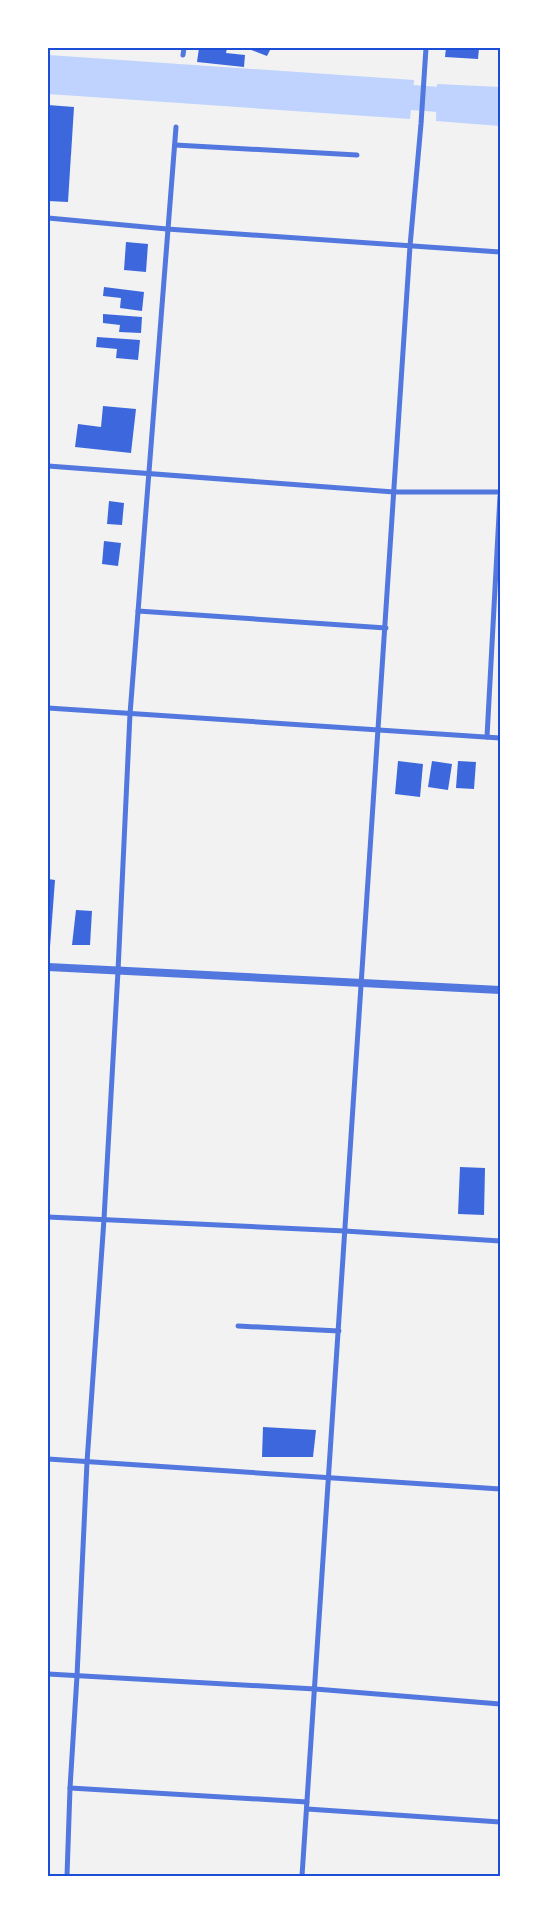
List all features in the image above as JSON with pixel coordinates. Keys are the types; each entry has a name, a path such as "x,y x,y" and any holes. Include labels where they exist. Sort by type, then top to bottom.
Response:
{"street":[{"path":"183,56 184,48"},
{"path":"302,1876 410,246 422,124 426,48"},
{"path":"67,1876 87,1462 104,1219 130,714 176,127"},
{"path":"175,145 357,155"},
{"path":"48,218 167,229 500,252"},
{"path":"48,466 394,492 500,492"},
{"path":"487,737 500,496"},
{"path":"138,611 386,628"},
{"path":"48,708 500,738"},
{"path":"48,967 500,990"},
{"path":"48,1217 345,1231 500,1241"},
{"path":"238,1326 339,1331"},
{"path":"48,1459 500,1489"},
{"path":"48,1674 315,1689 500,1704"},
{"path":"70,1788 307,1802"},
{"path":"306,1809 500,1822"}],"water":[{"path":"48,55 414,80 410,119 48,94"},
{"path":"437,84 500,87 500,126 436,121"}],"building":[{"path":"199,48 227,48 226,53 245,55 244,67 197,62"},
{"path":"246,48 264,48 270,50 267,56"},
{"path":"446,48 479,48 478,59 445,57"},
{"path":"48,105 74,107 68,202 48,201"},
{"path":"126,242 148,244 146,272 124,270"},
{"path":"104,287 144,292 142,311 120,308 121,298 103,296"},
{"path":"103,314 142,317 141,333 119,332 120,325 103,323"},
{"path":"97,337 140,340 138,360 116,358 117,349 96,347"},
{"path":"103,406 136,409 131,453 75,447 78,424 101,427"},
{"path":"109,501 124,503 122,525 107,524"},
{"path":"104,541 121,543 118,566 102,564"},
{"path":"398,761 423,764 420,797 395,794"},
{"path":"432,761 452,764 448,790 428,787"},
{"path":"458,761 476,762 474,789 456,788"},
{"path":"48,879 55,880 50,947 48,947"},
{"path":"76,910 92,911 90,945 72,945"},
{"path":"460,1167 485,1168 484,1215 458,1214"},
{"path":"263,1427 316,1430 313,1457 262,1457"}],"waterway":[{"path":"378,95 500,104"}]}
